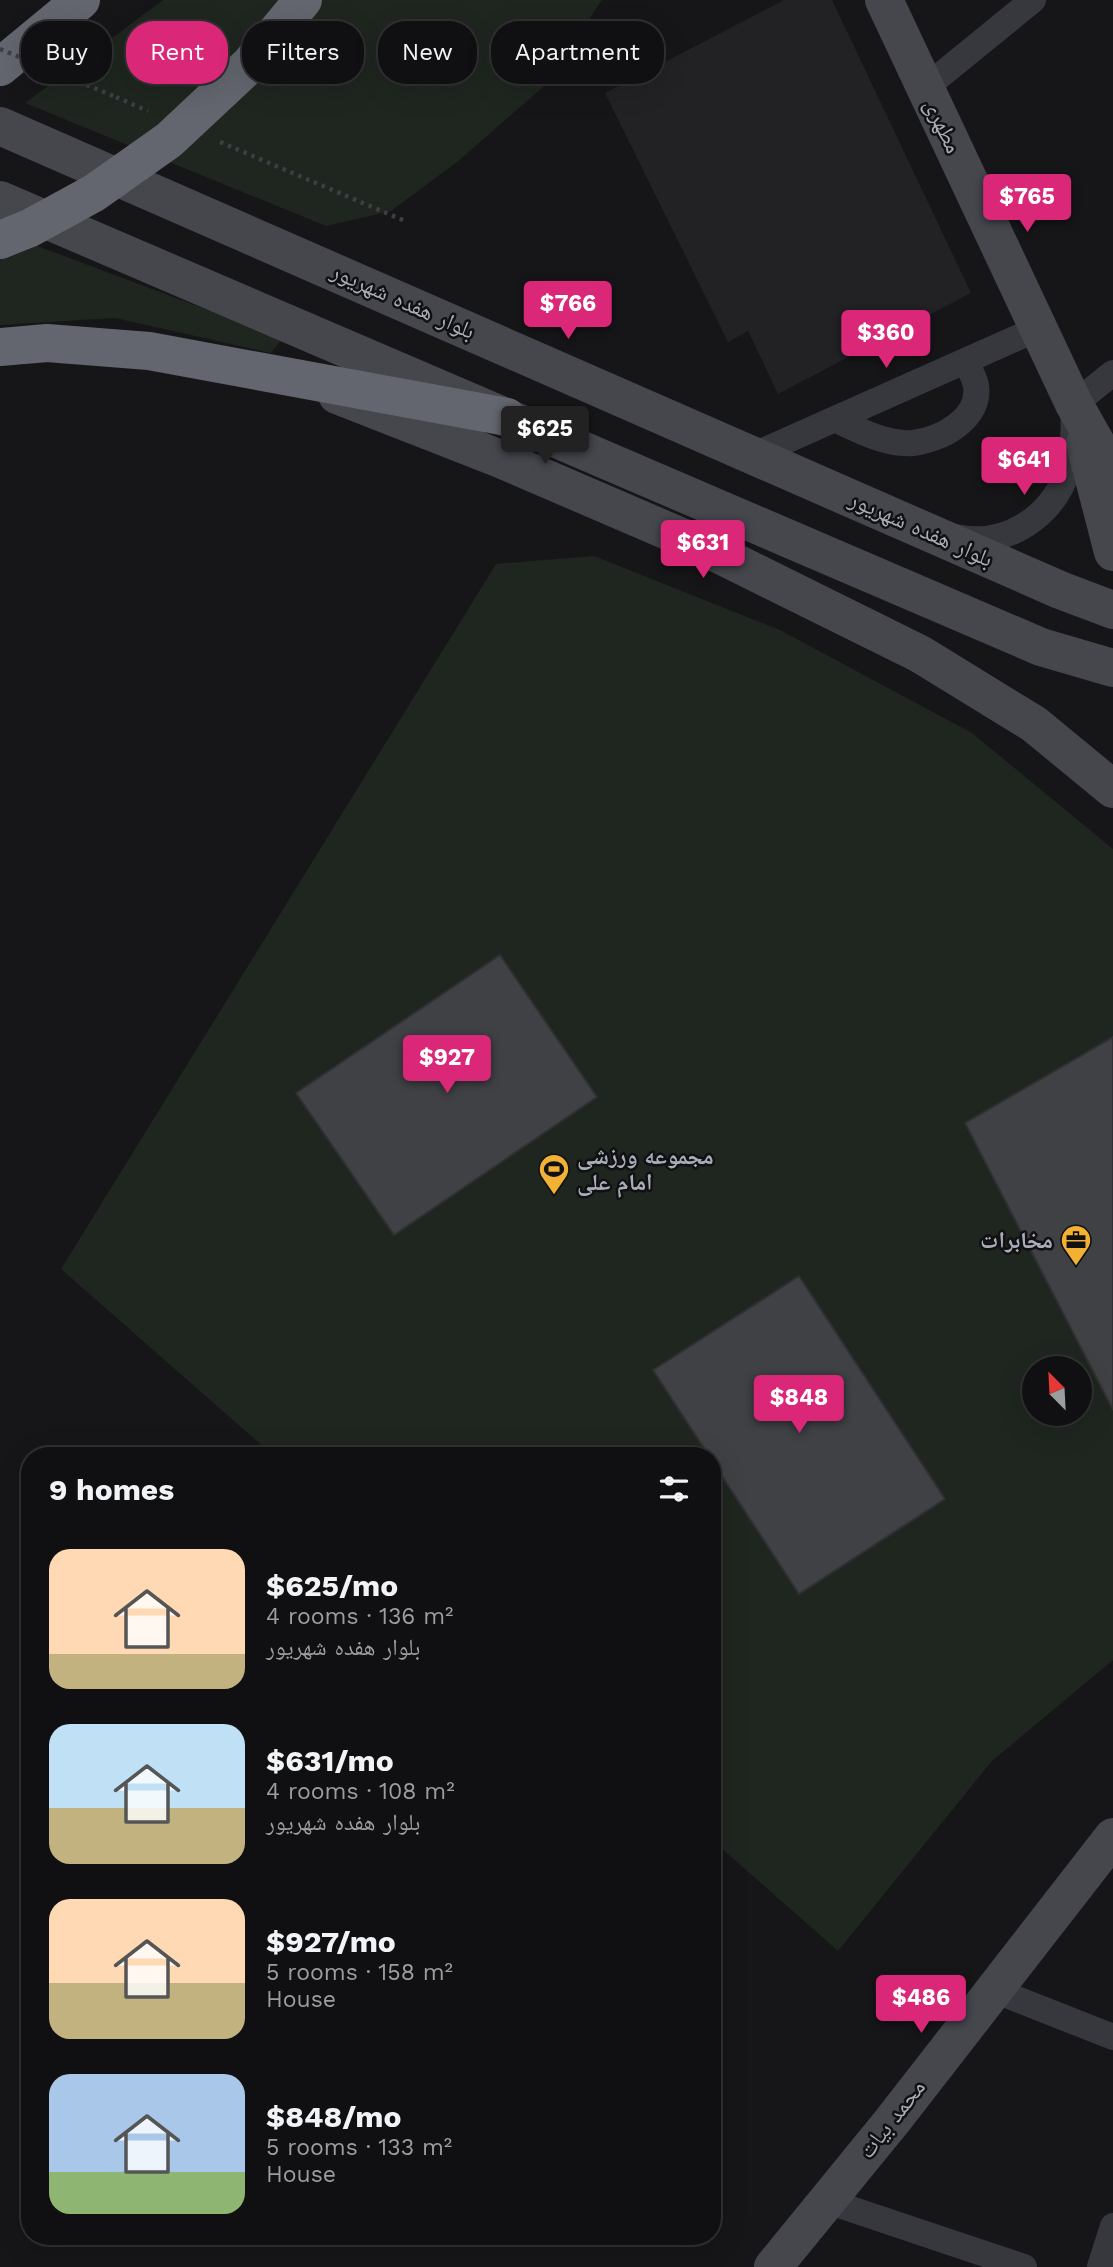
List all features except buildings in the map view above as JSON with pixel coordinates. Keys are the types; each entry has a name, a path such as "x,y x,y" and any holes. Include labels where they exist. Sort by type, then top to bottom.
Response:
{"highway":[{"path":"0,67 81,0"},
{"path":"0,240 30,228 93,193 169,140 250,64 303,0"},
{"path":"0,347 47,343 149,351 507,417"}],"main road":[{"name":"مطهری","path":"884,0 1074,404"},
{"name":"بلوار هفده شهریور","path":"0,126 923,530 1113,610"},
{"path":"0,200 1041,647 1113,668"},
{"path":"293,378 498,458 698,544 920,654 1034,724 1113,789"},
{"path":"1074,404 1113,473"},
{"path":"1074,404 1113,552"},
{"name":"محمد بیات","path":"773,2267 1113,1838"}],"street":[{"path":"925,88 1033,0"},
{"path":"754,455 1039,328"},
{"path":"835,419 872,436 912,443 941,435 963,421 974,405 976,387 966,361"},
{"path":"923,530 964,539 996,538 1025,526 1046,510 1061,487 1069,466 1074,404 1113,373"},
{"path":"994,1990 1113,2037"},
{"path":"827,2201 1024,2267"},
{"path":"1100,2267 1113,2226"}],"path":[{"path":"0,49 154,113"},
{"path":"217,140 405,221"}],"shaded area":[{"path":"163,0 602,0 588,21 491,21 491,84 545,84 543,87 457,162 391,211 326,226 25,103 50,84 112,84 112,38 126,28 126,84 228,84 228,21 135,21"},
{"path":"784,0 832,0 971,293 778,394 748,331 728,342 605,93 622,84 664,84 664,62"},
{"path":"0,232 283,338 271,353 115,318 0,325"},
{"name":"مجموعه ورزشی امام علی","path":"594,556 780,630 972,733 1113,849 1113,1037 965,1124 1085,1356 1022,1356 1022,1426 1092,1426 1092,1369 1113,1410 1113,1660 991,1762 838,1951 721,1848 721,1447 264,1447 61,1269 496,564"}],"place":[{"name":"مجموعه ورزشی امام علی","path":"554,1196"},
{"name":"مخابرات","path":"1076,1267"}]}
